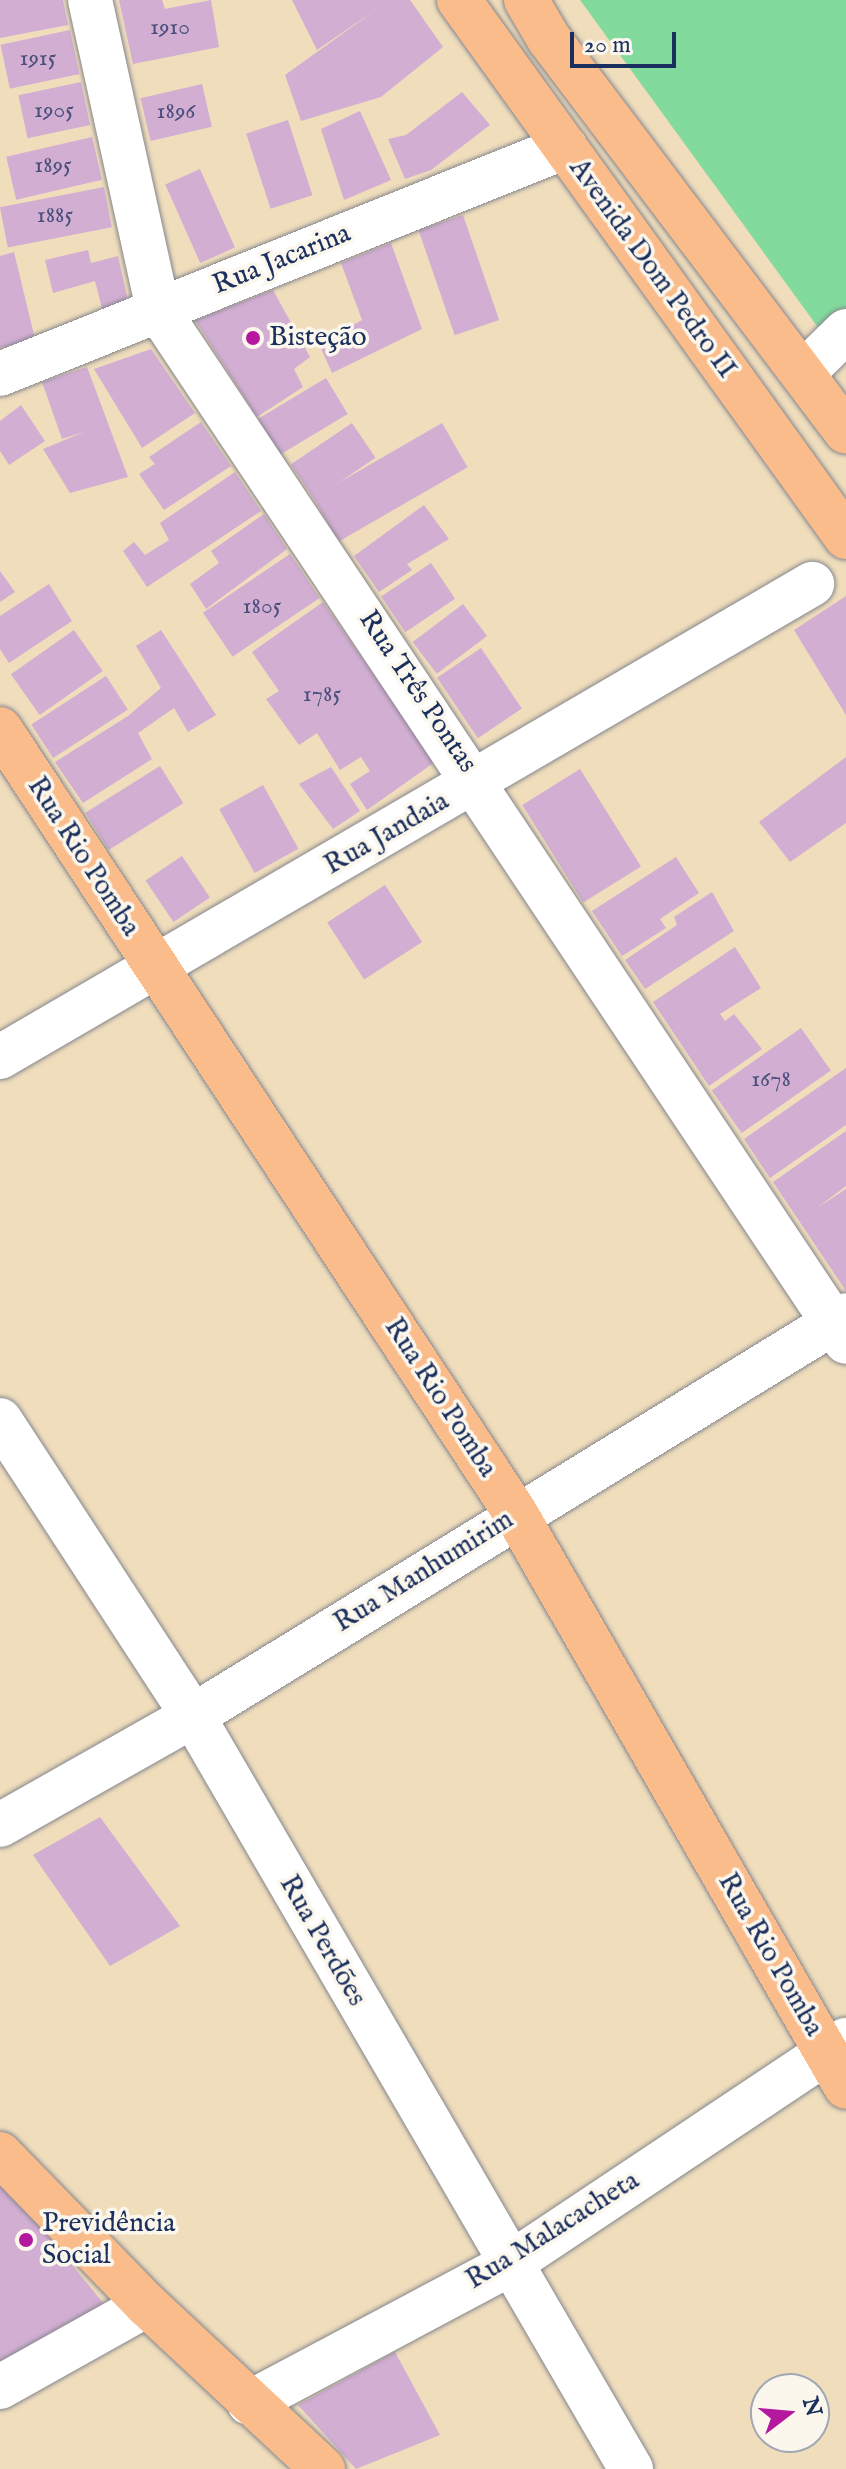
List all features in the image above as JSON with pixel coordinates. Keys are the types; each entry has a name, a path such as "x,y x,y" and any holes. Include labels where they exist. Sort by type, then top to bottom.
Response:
{"main road":[{"name":"Avenida Dom Pedro II","path":"459,0 846,537"},
{"name":"Avenida Dom Pedro II","path":"526,0 549,39 846,431"},
{"name":"Rua Rio Pomba","path":"0,729 516,1514 839,2060"},
{"path":"0,2154 147,2305 323,2469"}],"street":[{"name":"Rua Três Pontas","path":"90,0 158,310 842,1326"},
{"name":"Rua Jacarina","path":"0,374 565,147"},
{"path":"803,373 846,331"},
{"name":"Rua Jandaia","path":"0,1057 477,782 812,584"},
{"name":"Rua Manhumirim","path":"0,1825 193,1716 516,1514 842,1326"},
{"name":"Rua Perdões","path":"0,1420 193,1716 508,2265 631,2469"},
{"name":"Rua Malacacheta","path":"249,2403 508,2265 839,2060"},
{"path":"0,2387 147,2305"}],"green space":[{"path":"580,0 846,0 846,318 825,337"}],"building":[{"path":"0,0 63,0 68,25 0,38"},
{"path":"119,0 162,0 165,9 211,0 219,47 133,64"},
{"path":"292,0 410,0 443,47 381,97 301,121 285,75 377,9 317,50"},
{"path":"70,30 79,74 10,89 1,45"},
{"path":"81,82 90,125 28,138 18,95"},
{"path":"202,84 212,127 151,141 141,98"},
{"path":"462,92 490,125 431,170 405,179 388,139 406,135"},
{"path":"360,111 391,180 344,200 321,129"},
{"path":"288,120 312,195 271,209 246,134"},
{"path":"92,137 102,180 16,200 6,157"},
{"path":"200,169 235,248 200,263 165,184"},
{"path":"104,187 112,227 8,247 0,207"},
{"path":"463,215 499,320 455,335 419,230"},
{"path":"391,243 422,329 332,373 319,344 362,320 341,263"},
{"path":"88,250 91,263 118,256 127,296 125,305 103,312 95,281 53,293 45,260"},
{"path":"14,252 35,339 0,348 0,256"},
{"name":"Bisteção","path":"273,290 310,357 294,369 303,387 257,417 195,320"},
{"path":"151,349 195,413 142,448 94,369"},
{"path":"87,367 128,477 70,493 43,449 84,432 62,439 42,382"},
{"path":"326,378 348,414 280,455 258,419"},
{"path":"21,405 45,441 9,465 0,451 0,421"},
{"path":"201,422 231,466 164,510 139,474 155,464 149,457"},
{"path":"352,423 375,458 314,499 291,464"},
{"path":"442,423 467,467 338,542 313,498"},
{"path":"235,472 261,511 147,587 123,551 134,542 145,555 169,540 160,523"},
{"path":"424,505 449,539 407,564 412,570 379,592 354,556"},
{"path":"264,514 287,549 206,609 190,584 219,563 211,551"},
{"path":"290,554 320,598 233,657 203,613"},
{"path":"431,563 455,599 405,632 381,597"},
{"path":"0,571 15,592 0,602"},
{"path":"49,584 72,621 9,663 0,649 0,616"},
{"path":"846,596 846,715 794,630"},
{"path":"323,602 435,762 367,810 350,784 370,771 361,757 340,770 317,733 299,745 266,699 279,691 252,652"},
{"path":"463,604 487,636 437,674 413,642"},
{"path":"74,630 103,671 40,715 11,674"},
{"path":"161,630 216,715 188,732 174,708 138,733 152,759 83,803 55,762 128,716 161,688 136,646"},
{"path":"481,648 522,709 478,738 437,678"},
{"path":"106,676 128,710 53,758 31,724"},
{"path":"846,757 846,823 790,862 759,822"},
{"path":"160,766 183,803 109,850 85,813"},
{"path":"331,767 360,811 333,829 299,784"},
{"path":"580,769 641,867 583,903 522,805"},
{"path":"263,785 298,849 255,873 219,809"},
{"path":"182,856 210,897 173,922 146,881"},
{"path":"676,857 699,893 660,919 666,928 622,956 592,911"},
{"path":"385,885 422,942 364,980 327,923"},
{"path":"712,892 734,931 645,989 625,960 677,925 674,917"},
{"path":"735,947 761,988 720,1014 725,1021 734,1014 762,1049 709,1086 653,1002"},
{"path":"801,1028 831,1071 742,1133 712,1091"},
{"path":"846,1068 846,1125 770,1178 744,1139"},
{"path":"846,1131 846,1186 817,1208 846,1189 846,1291 773,1182"},
{"path":"100,1817 180,1926 110,1966 33,1855"},
{"name":"Previdência Social","path":"0,2177 104,2304 0,2363"},
{"path":"395,2352 440,2435 356,2469 298,2405"}],"place":[{"name":"Bisteção","path":"253,338"},
{"name":"Previdência Social","path":"26,2240"}]}
